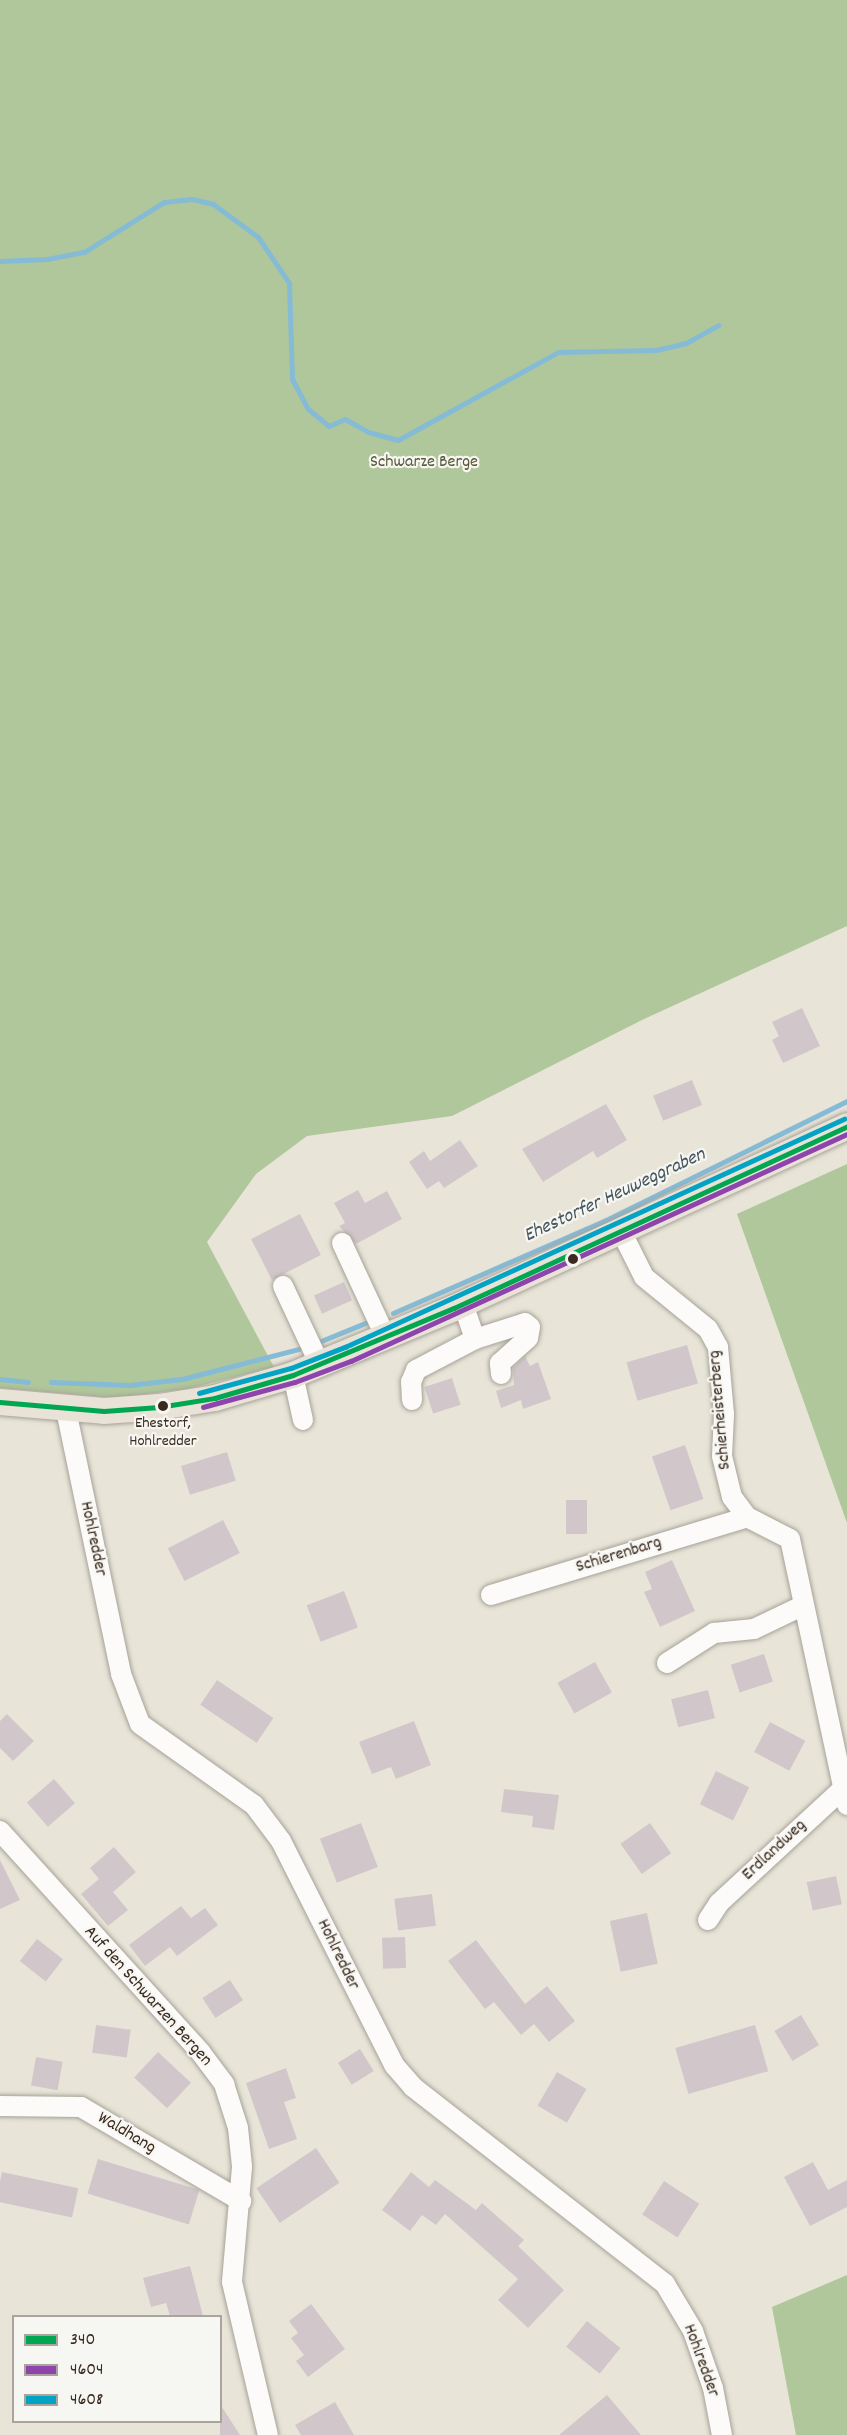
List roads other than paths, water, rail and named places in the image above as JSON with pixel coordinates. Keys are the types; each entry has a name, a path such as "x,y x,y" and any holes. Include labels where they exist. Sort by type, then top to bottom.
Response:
{"main road":[{"path":"0,1402 104,1412 215,1398 293,1375 463,1304 847,1126"}],"street":[{"name":"Schierheisterberg","path":"621,1231 644,1277 708,1329 718,1347 724,1414 722,1456 732,1497 747,1517 790,1539 846,1793"},
{"path":"342,1243 386,1338"},
{"path":"283,1286 320,1365"},
{"path":"463,1304 475,1339"},
{"path":"412,1400 411,1382 416,1370 475,1339 518,1323 530,1327 525,1344 500,1363 501,1374"},
{"path":"293,1375 303,1420"},
{"name":"Hohlredder","path":"66,1410 121,1674 140,1724 254,1805 280,1841 394,2065 412,2086 665,2284 693,2331 713,2388 722,2435"},
{"name":"Schierenbarg","path":"491,1595 747,1517"},
{"path":"667,1663 714,1633 754,1629 804,1605"},
{"name":"Erdlandweg","path":"708,1920 719,1903 846,1793"},
{"name":"Auf den Schwarzen Bergen","path":"0,1831 201,2053 224,2084 238,2128 241,2201 232,2282 268,2435"},
{"name":"Waldhang","path":"0,2106 81,2107 241,2201"}],"waterway":[{"path":"0,261 47,259 84,252 164,202 192,199 213,204 258,237 289,283 292,379 308,409 329,426 345,419 368,432 398,440 558,352 656,350 686,343 718,325"},
{"name":"Ehestorfer Heuweggraben","path":"393,1313 604,1221 847,1101"},
{"name":"Ehestorfer Heuweggraben","path":"321,1341 365,1323"},
{"name":"Ehestorfer Heuweggraben","path":"51,1382 130,1385 182,1379 299,1349"},
{"name":"Ehestorfer Heuweggraben","path":"0,1379 28,1382"}],"place":[{"name":"Ehestorf, Hohlredder","path":"163,1406"}],"park label":[{"name":"Schwarze Berge","path":"424,463"}]}
